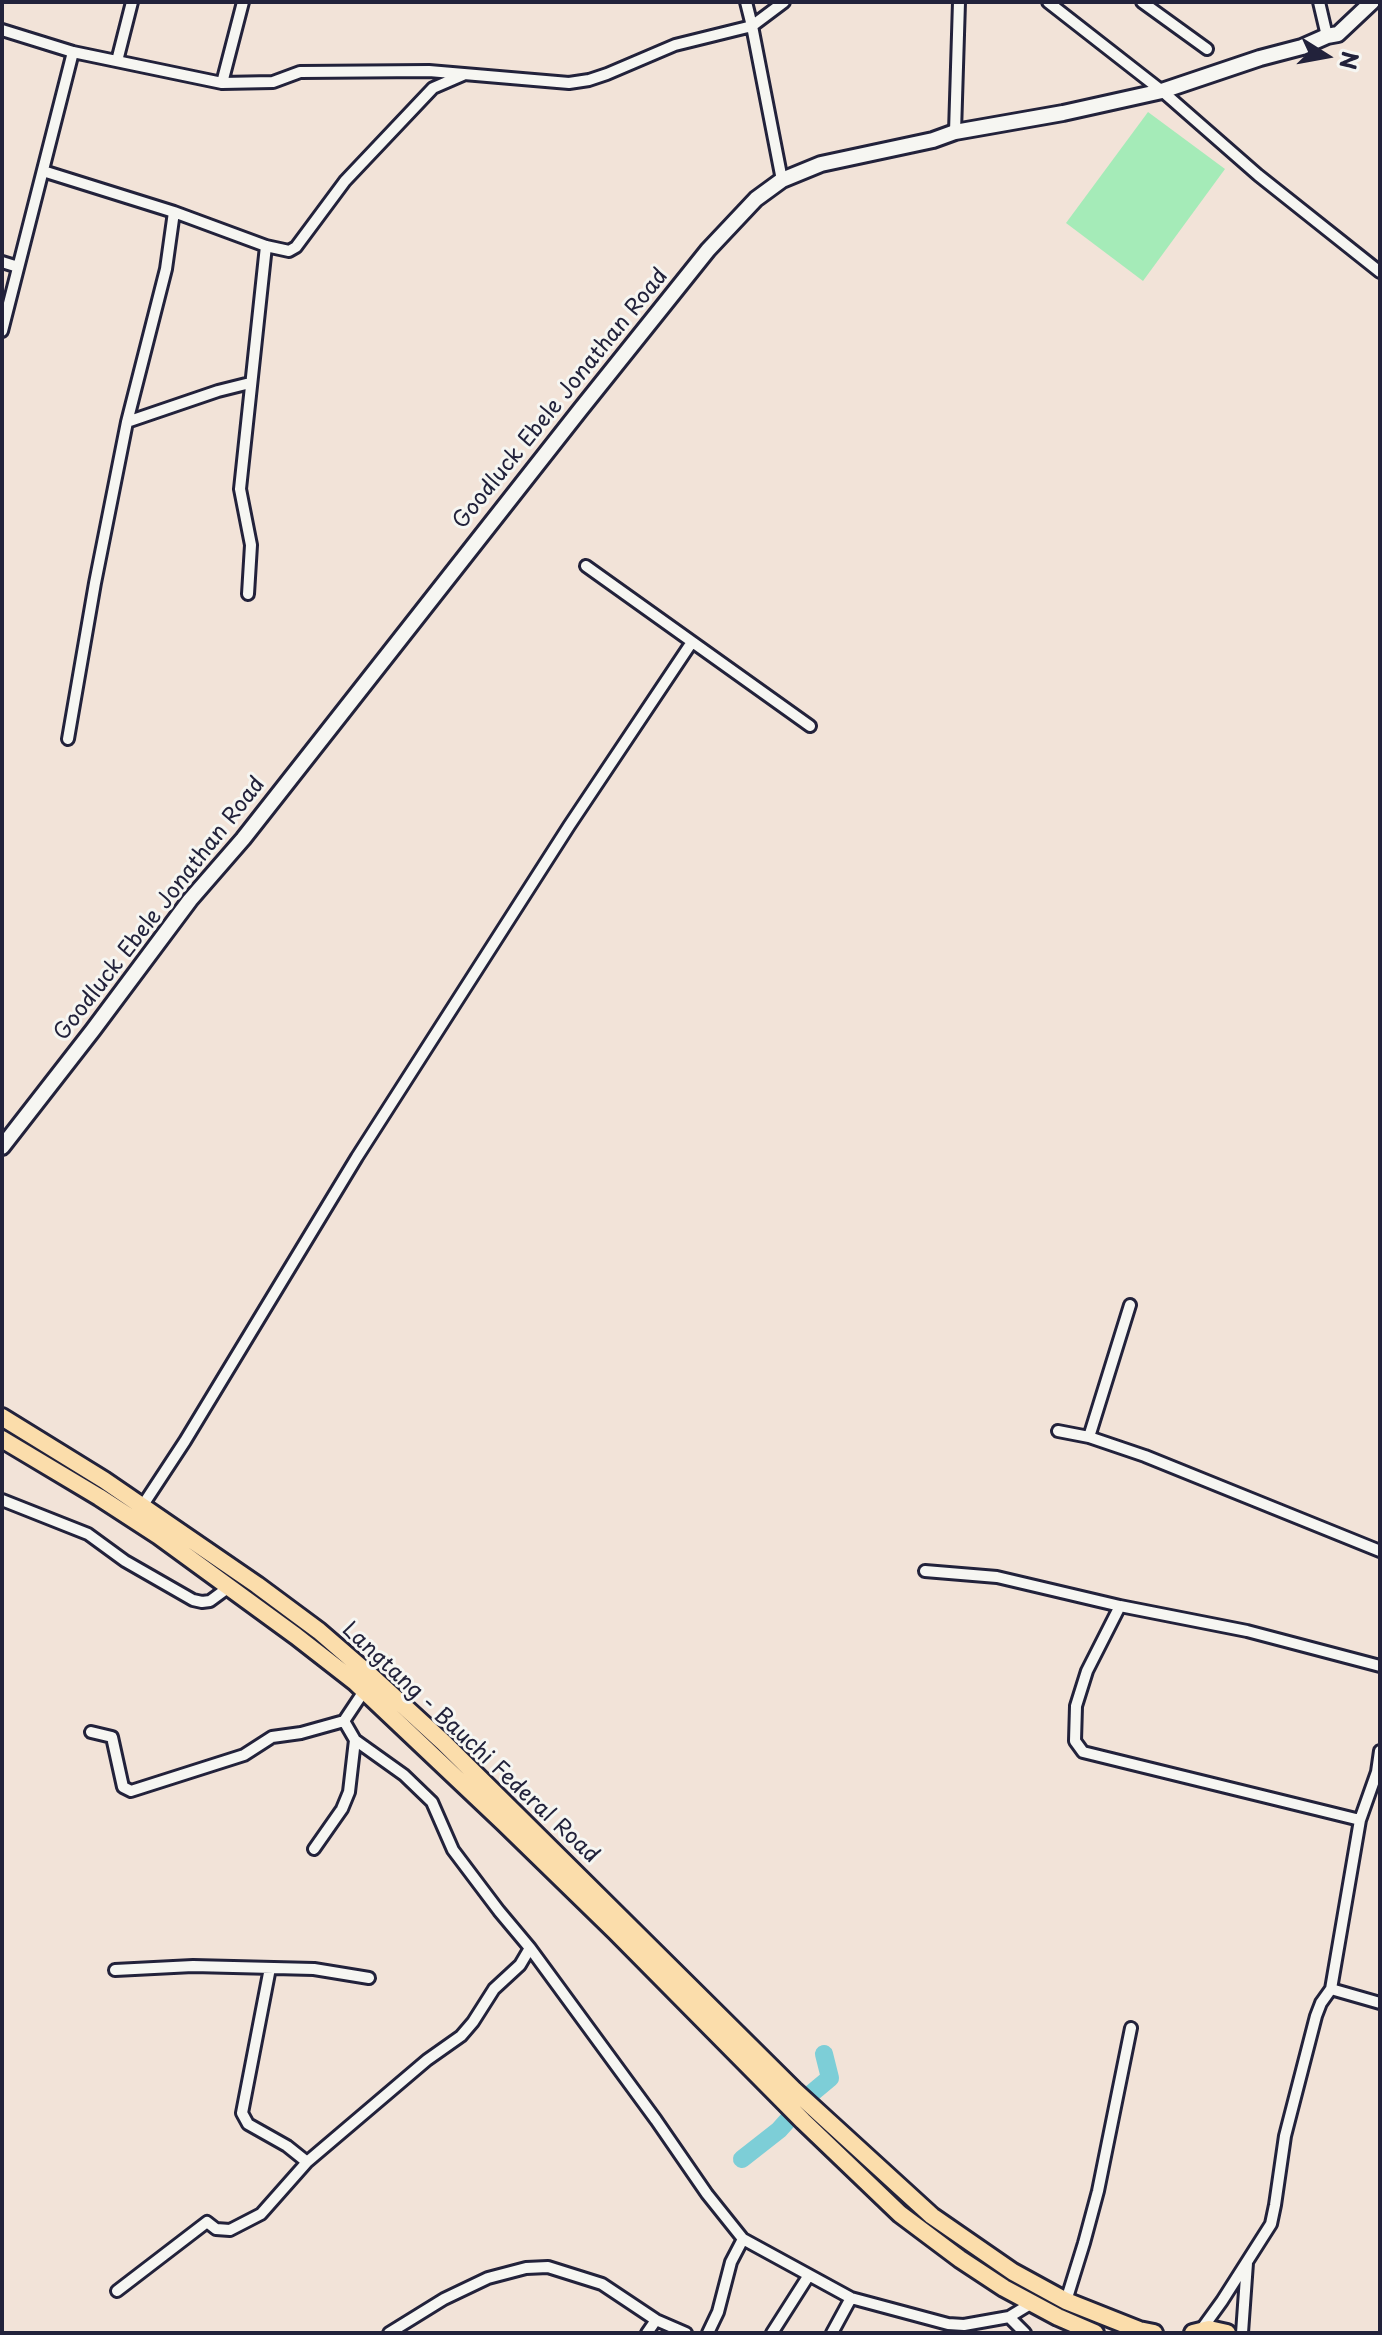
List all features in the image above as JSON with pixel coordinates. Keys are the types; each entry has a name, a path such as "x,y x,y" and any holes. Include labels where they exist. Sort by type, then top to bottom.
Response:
{"main road":[{"name":"Goodluck Ebele Jonathan Road","path":"2,1147 190,900 243,839 708,250 756,199 782,180 821,164 933,140 955,132 1162,91 1302,47 1338,34 1372,2"},
{"name":"Langtang - Bauchi Federal Road","path":"2,1417 138,1512 257,1585 319,1631 443,1742 788,2094"},
{"path":"2,1439 138,1512 364,1691 788,2094 900,2214 1004,2288 1095,2333"},
{"path":"809,2115 932,2216 1013,2272 1066,2301 1154,2333"},
{"path":"1197,2332 1209,2329 1227,2333"}],"street":[{"path":"117,61 132,2"},
{"path":"222,83 243,2"},
{"path":"746,2 782,180"},
{"path":"2,30 73,52 222,83 273,82 300,72 429,71 569,83 589,80 675,45 752,26 784,2"},
{"path":"955,132 959,2"},
{"path":"1048,2 1162,91 1258,175 1380,272"},
{"path":"1142,2 1207,49"},
{"path":"1319,2 1327,36"},
{"path":"2,331 73,52"},
{"path":"43,171 285,251 293,249 345,181 433,88 465,73"},
{"path":"68,739 127,422 166,269 174,212"},
{"path":"248,594 251,545 240,489 266,246"},
{"path":"2,262 18,267"},
{"path":"127,422 250,383"},
{"path":"586,566 810,726"},
{"path":"138,1512 185,1441 357,1157 569,826 692,642"},
{"path":"1089,1437 1130,1305"},
{"path":"1058,1431 1089,1437 1145,1456 1380,1551"},
{"path":"2,1500 88,1534 125,1561 193,1600 210,1601 229,1587"},
{"path":"925,1571 997,1577 1247,1631 1380,1666"},
{"path":"1120,1606 1087,1671 1076,1706 1075,1741 1083,1752 1360,1820"},
{"path":"91,1732 112,1737 123,1787 131,1791 244,1755 272,1737 344,1721 364,1691"},
{"path":"344,1721 355,1740 404,1775 432,1802 453,1850 499,1911 523,1937 707,2194 743,2239 851,2298 948,2324 964,2325 1009,2317 1032,2303"},
{"path":"314,1849 342,1809 349,1792 355,1740"},
{"path":"1197,2332 1271,2224 1288,2121 1316,2016 1331,1989 1360,1820 1377,1772 1380,1751"},
{"path":"117,2291 207,2222 216,2229 230,2230 261,2214 307,2162 427,2060 461,2036 494,1989 520,1965 530,1948"},
{"path":"115,1970 193,1966 314,1969 369,1978"},
{"path":"270,1968 242,2113 248,2124 287,2146 307,2162"},
{"path":"1331,1989 1380,2003"},
{"path":"1066,2301 1098,2191 1131,2028"},
{"path":"708,2333 718,2312 731,2262 743,2239"},
{"path":"1242,2333 1247,2262"},
{"path":"389,2333 444,2299 488,2278 526,2268 548,2267 602,2284 656,2320 686,2333"},
{"path":"772,2333 809,2275"},
{"path":"832,2333 851,2298"},
{"path":"1009,2317 1025,2333"},
{"path":"647,2333 656,2320"}],"green space":[{"path":"1148,112 1225,169 1143,281 1066,223"}],"waterway":[{"path":"742,2159 779,2130 830,2078 824,2054"}]}
